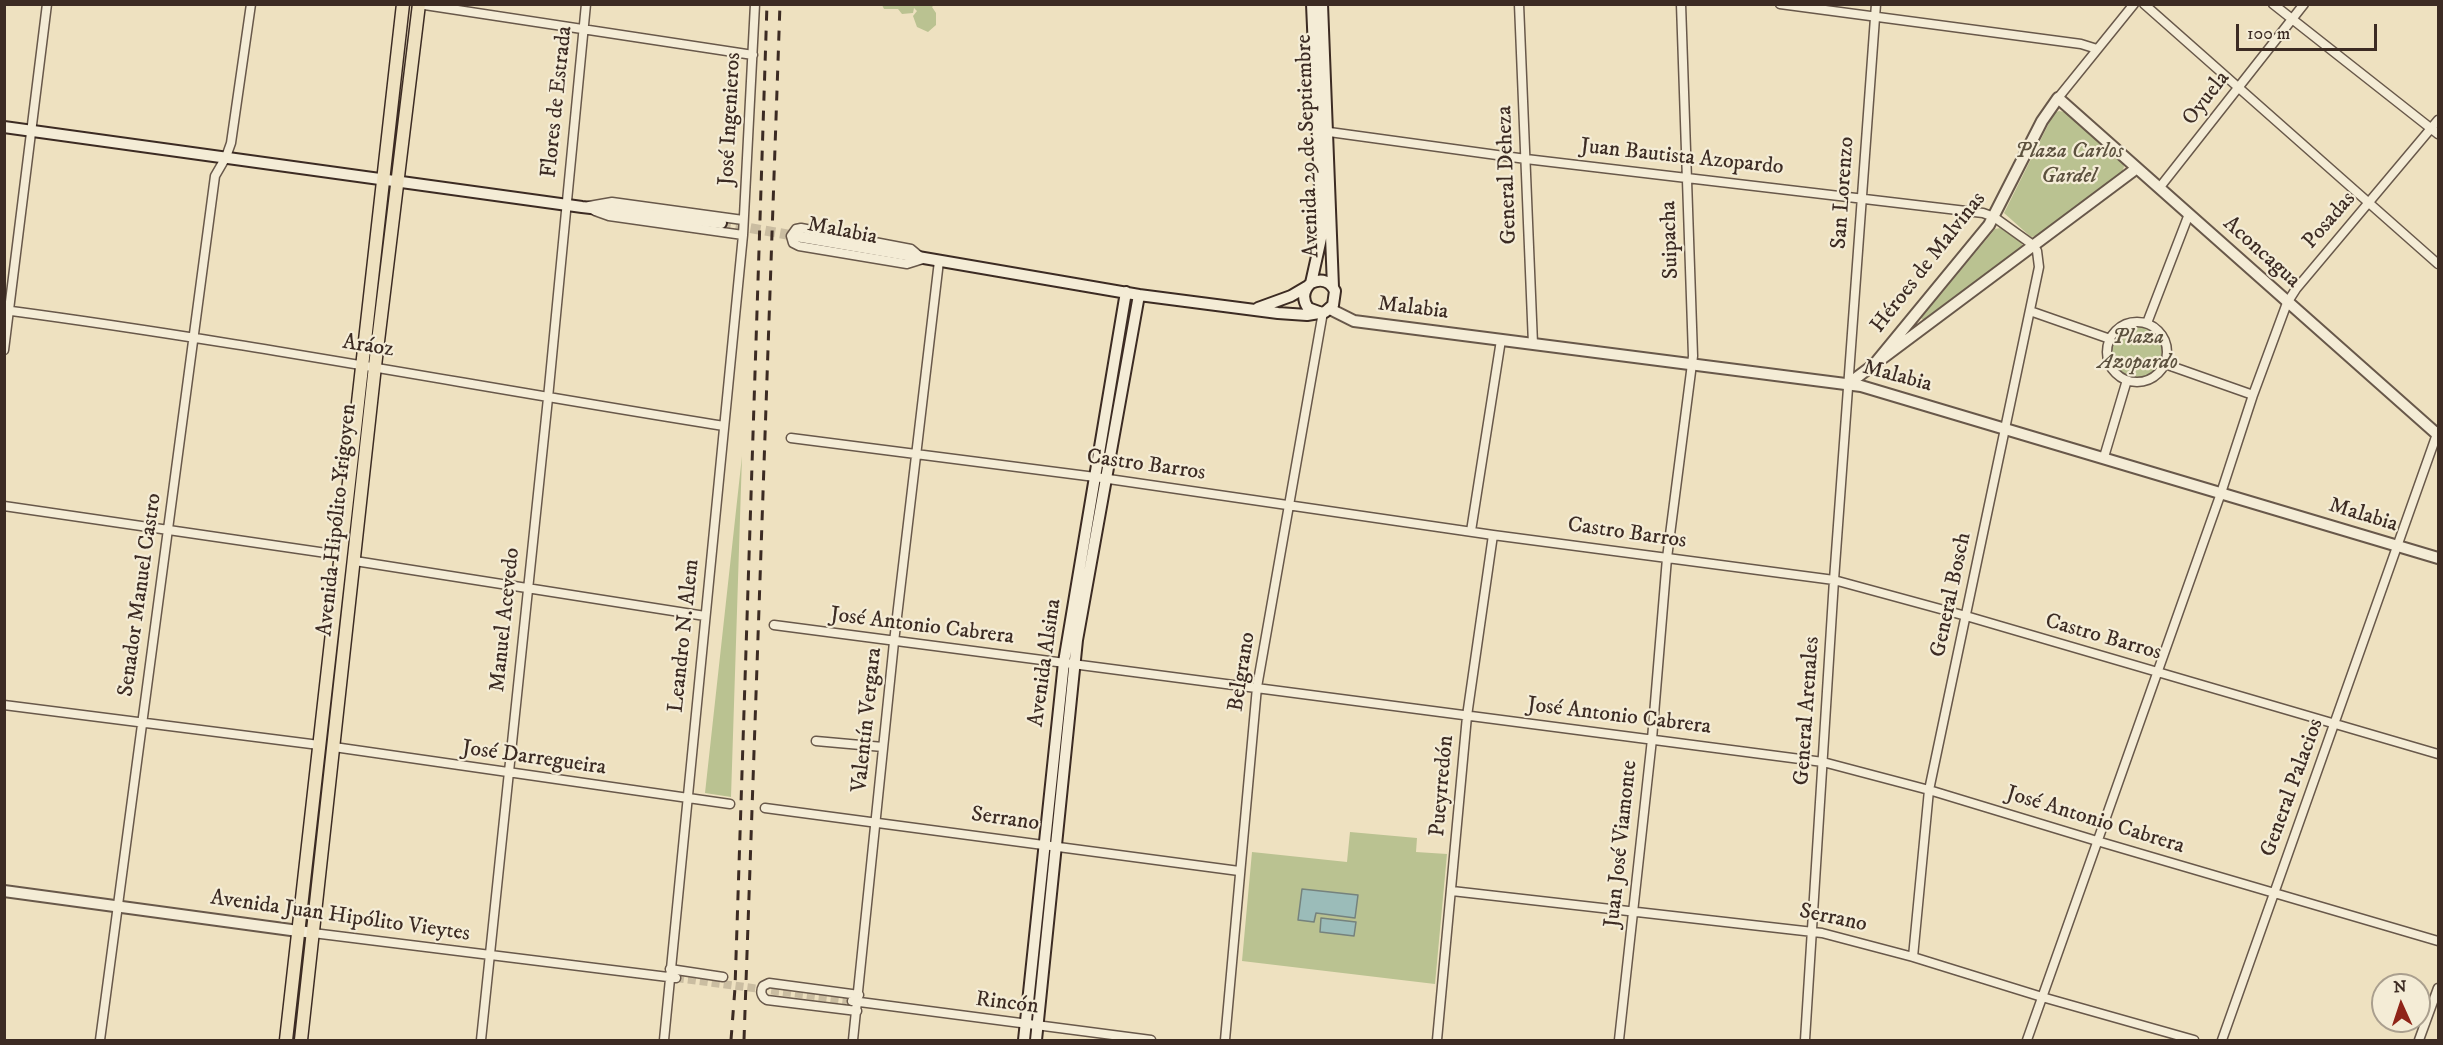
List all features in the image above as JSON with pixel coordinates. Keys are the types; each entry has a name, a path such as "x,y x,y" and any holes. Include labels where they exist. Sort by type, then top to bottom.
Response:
{"main road":[{"name":"Avenida Hipólito Yrigoyen","path":"301,1041 355,561 383,179 403,4"},
{"name":"Avenida 29 de Septiembre","path":"1312,4 1333,287"},
{"name":"Avenida 29 de Septiembre","path":"1254,309 1282,300 1310,285 1322,234 1323,4"},
{"name":"Avenida Hipólito Yrigoyen","path":"286,1041 340,555 398,181 418,5"},
{"name":"Aconcagua","path":"2058,98 2287,303 2438,433"},
{"name":"Héroes de Malvinas","path":"1873,366 1994,217 2042,121 2058,98"},
{"path":"4,127 582,207 721,223"},
{"name":"Héroes de Malvinas","path":"1848,384 2137,168"},
{"name":"Malabia","path":"796,236 1139,295 1297,315 1324,311 1354,321 1870,388 2439,558"},
{"path":"1323,281 1333,287 1336,296 1324,311 1313,311 1305,303 1305,291 1310,285 1323,281"},
{"name":"Avenida Alsina","path":"1036,1041 1031,1025 1043,843 1069,663 1100,478 1126,292"},
{"name":"Avenida Alsina","path":"1100,478 1139,295"},
{"name":"Avenida Alsina","path":"1024,1041 1031,1025 1055,845 1069,663"},
{"name":"Avenida Juan Hipólito Vieytes","path":"4,891 313,933"}],"street":[{"path":"4,350 7,311 47,4"},
{"name":"Senador Manuel Castro","path":"100,1041 215,176 226,158 231,143 251,4"},
{"name":"Flores de Estrada","path":"566,204 585,4"},
{"name":"José Ingenieros","path":"743,235 755,4"},
{"name":"General Deheza","path":"1519,4 1533,344"},
{"name":"Suipacha","path":"1681,4 1693,351 1691,365"},
{"path":"1780,4 2081,44 2097,49"},
{"name":"San Lorenzo","path":"1848,384 1876,4"},
{"name":"Héroes de Malvinas","path":"2058,98 2134,4"},
{"path":"2144,4 2439,264"},
{"path":"2273,4 2435,131"},
{"name":"Oyuela","path":"2160,188 2304,4"},
{"path":"418,5 753,55"},
{"name":"Posadas","path":"2027,1041 2287,303 2296,289 2370,203 2435,131 2439,120"},
{"name":"Juan Bautista Azopardo","path":"1323,131 1526,159 1983,213 1994,217 2033,245"},
{"path":"582,207 612,202 743,220"},
{"name":"Manuel Acevedo","path":"481,1041 566,204"},
{"path":"582,207 609,216 743,235"},
{"path":"2147,323 2189,214"},
{"name":"Malabia","path":"801,228 911,249 923,259 907,264 799,246 793,243 791,236 796,229 801,228"},
{"name":"Leandro N. Alem","path":"664,1041 743,235"},
{"name":"General Bosch","path":"1913,957 1929,790 2030,311 2039,260 2033,245"},
{"name":"Valentín Vergara","path":"853,1041 894,642 939,261"},
{"name":"Aráoz","path":"7,311 194,337 369,365 548,398 724,426"},
{"name":"Belgrano","path":"1225,1041 1257,687 1324,311"},
{"path":"2030,311 2109,339"},
{"path":"2128,323 2147,323 2159,330 2166,343 2165,364 2156,376 2150,379 2139,382 2127,380 2111,367 2108,358 2109,339 2117,329 2128,323"},
{"path":"1470,531 1501,340"},
{"path":"2165,364 2253,395"},
{"name":"Juan José Viamonte","path":"1619,1041 1652,739 1667,558 1691,365"},
{"path":"2104,457 2127,380"},
{"name":"General Arenales","path":"1805,1041 1848,384"},
{"name":"General Palacios","path":"2222,1041 2438,433"},
{"name":"Castro Barros","path":"791,438 1100,478 1493,535 1834,580 1966,616 2439,754"},
{"path":"4,506 340,555"},
{"name":"Pueyrredón","path":"1437,1041 1467,716 1493,535"},
{"path":"355,561 705,616"},
{"name":"José Antonio Cabrera","path":"774,625 1823,762 1929,790 2097,842 2439,941"},
{"path":"4,705 319,745"},
{"path":"816,741 883,747"},
{"name":"José Darregueira","path":"334,747 730,804"},
{"name":"Serrano","path":"765,808 1043,843 1239,871"},
{"name":"Serrano","path":"1452,891 1812,931 1913,957 2194,1041"},
{"name":"Avenida Juan Hipólito Vieytes","path":"313,933 489,956 672,975 723,977"},
{"path":"769,983 856,1002 767,1000 762,996 761,991 763,986 769,983"},
{"path":"2420,1041 2439,988"},
{"name":"Rincón","path":"856,1002 1151,1041"}],"green space":[{"path":"882,5 934,5 932,7 936,13 936,25 928,32 917,27 913,16 917,11 914,8 913,13 902,14 898,9 884,9"},
{"name":"Plaza Carlos Gardel","path":"2065,112 2123,163 2124,167 2122,172 2036,236 2031,237 2004,213 2054,113"},
{"path":"2000,228 2021,242 2023,247 1923,320 1921,318 1995,229"},
{"name":"Plaza Azopardo","path":"2138,324 2148,326 2157,332 2163,341 2165,351 2163,361 2157,370 2148,376 2138,378 2128,376 2119,370 2113,361 2111,351 2113,341 2119,332 2128,326"},
{"path":"742,456 731,797 705,793"},
{"path":"1350,832 1417,838 1416,852 1447,854 1435,984 1242,961 1252,852 1347,862"}],"water":[{"path":"1302,889 1358,895 1355,918 1316,913 1314,922 1298,920"},
{"path":"1321,918 1356,922 1354,936 1320,932"}],"tunnel":[{"path":"721,223 796,236"},
{"path":"676,978 852,1001"}],"railway":[{"path":"731,1040 735,988 767,4"},
{"path":"744,1040 780,4"}]}
